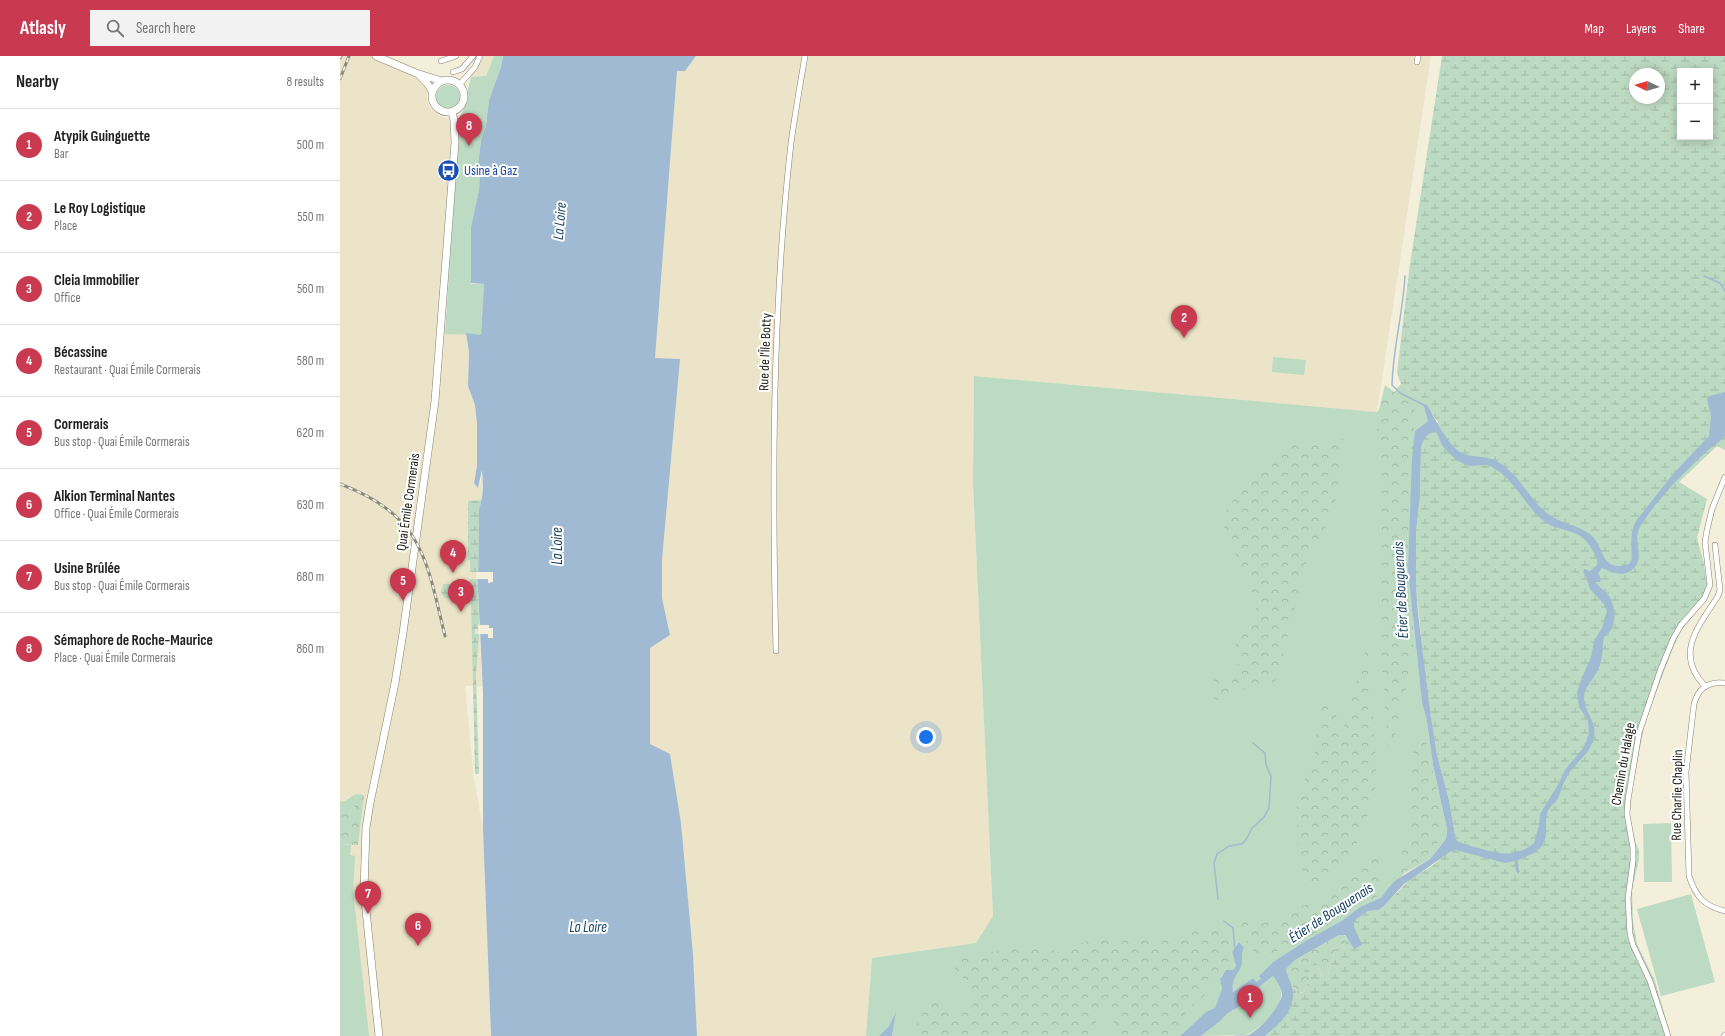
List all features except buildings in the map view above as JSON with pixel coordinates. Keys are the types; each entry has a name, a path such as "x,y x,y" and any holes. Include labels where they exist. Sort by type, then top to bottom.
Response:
{"main road":[{"path":"376,56 416,73 442,81"},
{"path":"416,73 427,83 432,91"},
{"path":"451,80 459,84 464,93 463,102 458,110 443,112 436,108 431,98 435,85 442,81 451,80"},
{"name":"Quai Émile Cormerais","path":"379,1036 364,902 366,828 395,683 435,401 455,142 452,112"}],"street":[{"path":"442,58 456,56"},
{"path":"453,72 462,69 474,56"},
{"path":"459,84 475,67 480,56"},
{"name":"Rue de l'Île Botty","path":"776,651 773,465 777,340 791,143 805,56"},
{"path":"1417,62 1418,56"},
{"path":"1721,586 1710,584 1706,530 1712,509 1725,477"},
{"path":"1715,545 1721,586 1718,596 1695,632 1689,651 1692,667 1697,677 1705,686 1718,682 1725,683"},
{"name":"Chemin du Halage","path":"1668,1036 1650,981 1630,934 1628,898 1633,861 1633,848 1627,814 1628,800 1639,733 1660,671 1673,639 1681,625 1704,599 1710,584"},
{"name":"Rue Charlie Chaplin","path":"1705,686 1696,695 1694,704 1686,772 1689,876 1693,890 1702,901 1713,908 1725,911"}],"shaded area":[{"path":"340,56 388,56 438,78 427,93 427,101 430,108 439,116 446,118 460,116 445,333 466,335 469,352 468,371 471,395 475,405 477,423 477,466 474,483 478,488 481,481 482,466 482,500 479,509 478,587 482,686 465,686 474,778 483,829 491,1036 340,1036"},
{"path":"480,56 494,56 486,76 467,78"},
{"path":"696,56 1431,56 1377,412 974,376 973,483 993,916 976,943 872,958 866,1036 697,1036 693,954 681,823 670,754 650,744 650,648 670,635 662,598 662,560 680,359 655,359 677,70 685,71"}],"green space":[{"path":"494,56 503,56 501,67 489,100 486,126 481,140 478,165 480,173 479,190 471,227 471,284 484,284 481,335 445,334 460,116 468,100 468,89 471,77 486,76"},
{"path":"1442,56 1725,56 1725,450 1717,446 1679,482 1707,499 1697,538 1704,563 1706,581 1711,588 1706,600 1681,631 1673,648 1645,722 1630,801 1630,816 1635,841 1639,850 1639,860 1632,889 1633,923 1637,944 1655,981 1671,1036 1265,1036 1276,1026 1285,1013 1291,999 1291,985 1297,993 1298,990 1301,993 1304,992 1309,980 1304,972 1306,967 1316,963 1319,967 1321,976 1328,973 1336,948 1342,946 1348,940 1354,949 1359,940 1354,927 1355,920 1368,911 1378,910 1384,906 1410,879 1453,851 1457,841 1449,800 1437,755 1426,689 1416,585 1416,532 1420,496 1421,448 1423,439 1431,432 1438,422 1418,395 1401,384 1397,373 1409,271"},
{"path":"448,85 453,86 459,92 459,102 453,108 448,109 443,108 437,102 436,97 437,92 443,86"},
{"path":"1273,357 1306,360 1304,375 1272,372"},
{"path":"974,376 1377,412 1401,384 1418,395 1427,405 1423,404 1428,421 1415,431 1408,569 1422,703 1427,721 1433,765 1447,829 1446,839 1430,859 1405,873 1388,888 1382,897 1360,907 1343,920 1307,940 1273,962 1259,976 1261,979 1256,983 1253,978 1233,992 1233,981 1242,962 1240,955 1244,947 1239,942 1232,952 1236,966 1233,970 1222,975 1220,979 1222,989 1215,1008 1198,1019 1180,1036 892,1036 895,1012 889,1026 879,1036 866,1036 872,958 976,943 993,916 973,483"},
{"path":"1385,385 1414,407 1413,660 1389,762 1382,657 1382,465 1376,421"},
{"path":"1344,439 1334,512 1304,568 1277,679 1266,687 1248,688 1227,699 1216,700 1207,694 1216,676 1223,677 1236,673 1239,657 1234,637 1244,633 1258,605 1221,520 1239,491 1283,443"},
{"path":"482,500 479,509 478,572 470,572 470,560 468,560 468,501"},
{"path":"470,579 478,579 479,624 478,629 475,629 475,634 479,634 476,675 479,774 475,774 471,598 444,598 441,592 443,584 470,583"},
{"path":"1368,642 1377,782 1361,837 1333,875 1311,888 1298,858 1297,800 1314,758 1320,702 1335,703 1339,743"},
{"path":"1424,731 1445,830 1430,856 1393,879 1408,837 1414,741"},
{"path":"356,794 353,814 340,812 340,802 345,801"},
{"path":"356,794 364,795 358,845 340,844 340,812 353,814"},
{"path":"1671,823 1672,882 1644,882 1643,824"},
{"path":"340,844 351,845 350,855 355,856 353,891 369,1036 340,1036"},
{"path":"1379,846 1382,860 1378,896 1355,908 1316,933 1259,959 1232,921 1257,917 1275,919 1294,909 1325,898 1365,867"},
{"path":"1691,894 1715,982 1661,996 1637,909"},
{"path":"1213,926 1227,929 1230,960 1225,962 1215,983 1203,997 1187,1010 1174,1032 1162,1036 1118,1036 1107,1003 1099,1007 1095,1026 1096,1036 912,1035 925,1007 938,1000 953,1012 971,1010 977,995 953,966 964,957 1039,945 1060,953 1073,946 1094,939 1181,936"},
{"path":"1339,935 1344,935 1348,940 1342,946 1336,948 1328,973 1321,976 1319,967 1309,980 1304,992 1297,993 1291,985 1286,969 1295,960"},
{"path":"1273,976 1280,988 1281,996 1277,1008 1263,1024 1246,1035 1201,1036 1228,1013 1246,1002 1259,987"}],"water":[{"name":"La Loire","path":"503,56 696,56 685,71 677,71 655,358 680,359 662,560 662,598 670,635 650,648 650,744 670,754 681,823 693,954 697,1036 491,1036 483,829 483,694 478,587 479,509 481,504 483,480 482,470 478,488 474,483 477,466 477,423 475,405 468,386 469,352 466,333 481,335 484,284 471,283 471,227 479,190 480,173 478,165 481,140 486,126 489,100 501,67"},
{"path":"1725,392 1725,436 1678,479 1646,518 1638,532 1637,537 1639,554 1637,564 1634,568 1626,573 1618,574 1602,568 1598,573 1601,579 1600,582 1595,582 1612,601 1614,618 1611,629 1604,637 1600,666 1588,686 1584,697 1584,702 1594,727 1594,738 1586,754 1571,770 1557,800 1547,813 1546,832 1544,842 1541,847 1533,853 1518,860 1518,868 1520,871 1518,874 1516,871 1515,861 1505,863 1456,850 1450,852 1404,884 1384,906 1378,910 1368,911 1355,920 1354,927 1362,945 1354,949 1345,935 1339,935 1295,960 1286,969 1293,991 1292,1001 1288,1013 1265,1036 1233,1036 1248,1035 1253,1033 1263,1024 1277,1006 1282,992 1273,976 1259,987 1260,989 1258,993 1228,1013 1201,1036 1180,1036 1206,1012 1215,1008 1222,989 1220,979 1226,970 1233,970 1236,966 1232,952 1239,942 1244,947 1241,966 1233,982 1233,992 1253,978 1256,982 1261,979 1259,976 1273,962 1307,940 1343,920 1360,907 1382,897 1396,880 1430,859 1446,839 1447,829 1433,765 1427,721 1422,703 1408,569 1412,458 1415,431 1428,421 1423,404 1427,405 1444,434 1457,450 1467,455 1489,458 1500,463 1513,474 1535,502 1548,514 1591,535 1595,539 1609,563 1624,566 1632,559 1632,534 1636,521 1673,474 1709,436 1711,416 1707,399 1710,396","holes":["1436,431 1442,445 1463,464 1471,466 1490,466 1500,472 1545,522 1552,526 1577,534 1588,543 1596,556 1597,565 1590,571 1584,569 1583,572 1586,576 1590,589 1604,604 1607,611 1602,628 1594,641 1591,657 1577,693 1579,707 1588,720 1589,734 1584,747 1565,770 1543,809 1540,815 1534,843 1527,848 1514,853 1493,852 1462,844 1457,841 1449,800 1437,755 1430,711 1416,585 1416,532 1420,496 1421,448 1424,439"]},
{"path":"896,1011 892,1036 879,1036 889,1026"}],"pier":[{"path":"476,572 493,572 493,582 488,583 488,579 476,579"},
{"path":"478,625 489,625 489,628 493,628 493,638 488,638 488,634 478,634"}],"waterway":[{"path":"1405,276 1394,358 1392,385 1400,393 1424,405"},
{"path":"1704,276 1720,283 1725,291"},
{"path":"1218,899 1214,863 1217,854 1229,846 1242,844 1252,828 1264,817 1269,808 1271,776 1266,765 1265,753 1253,743"},
{"path":"1224,921 1233,928 1235,950"}],"railway":[{"path":"340,79 349,56"},
{"path":"340,484 368,497 389,510 405,526 416,543 425,562 445,636"}],"place":[{"name":"Sémaphore de Roche-Maurice","path":"469,146"},
{"name":"Usine à Gaz","path":"449,170"},
{"name":"Le Roy Logistique","path":"1184,338"},
{"name":"Bécassine","path":"453,573"},
{"name":"Cormerais","path":"403,601"},
{"name":"Cleia Immobilier","path":"461,612"},
{"name":"Usine Brûlée","path":"368,914"},
{"name":"Alkion Terminal Nantes","path":"418,946"},
{"name":"Atypik Guinguette","path":"1250,1018"}],"water label":[{"name":"Étier de Bouguenais","path":"1401,590"},
{"name":"Étier de Bouguenais","path":"1331,913"}]}
